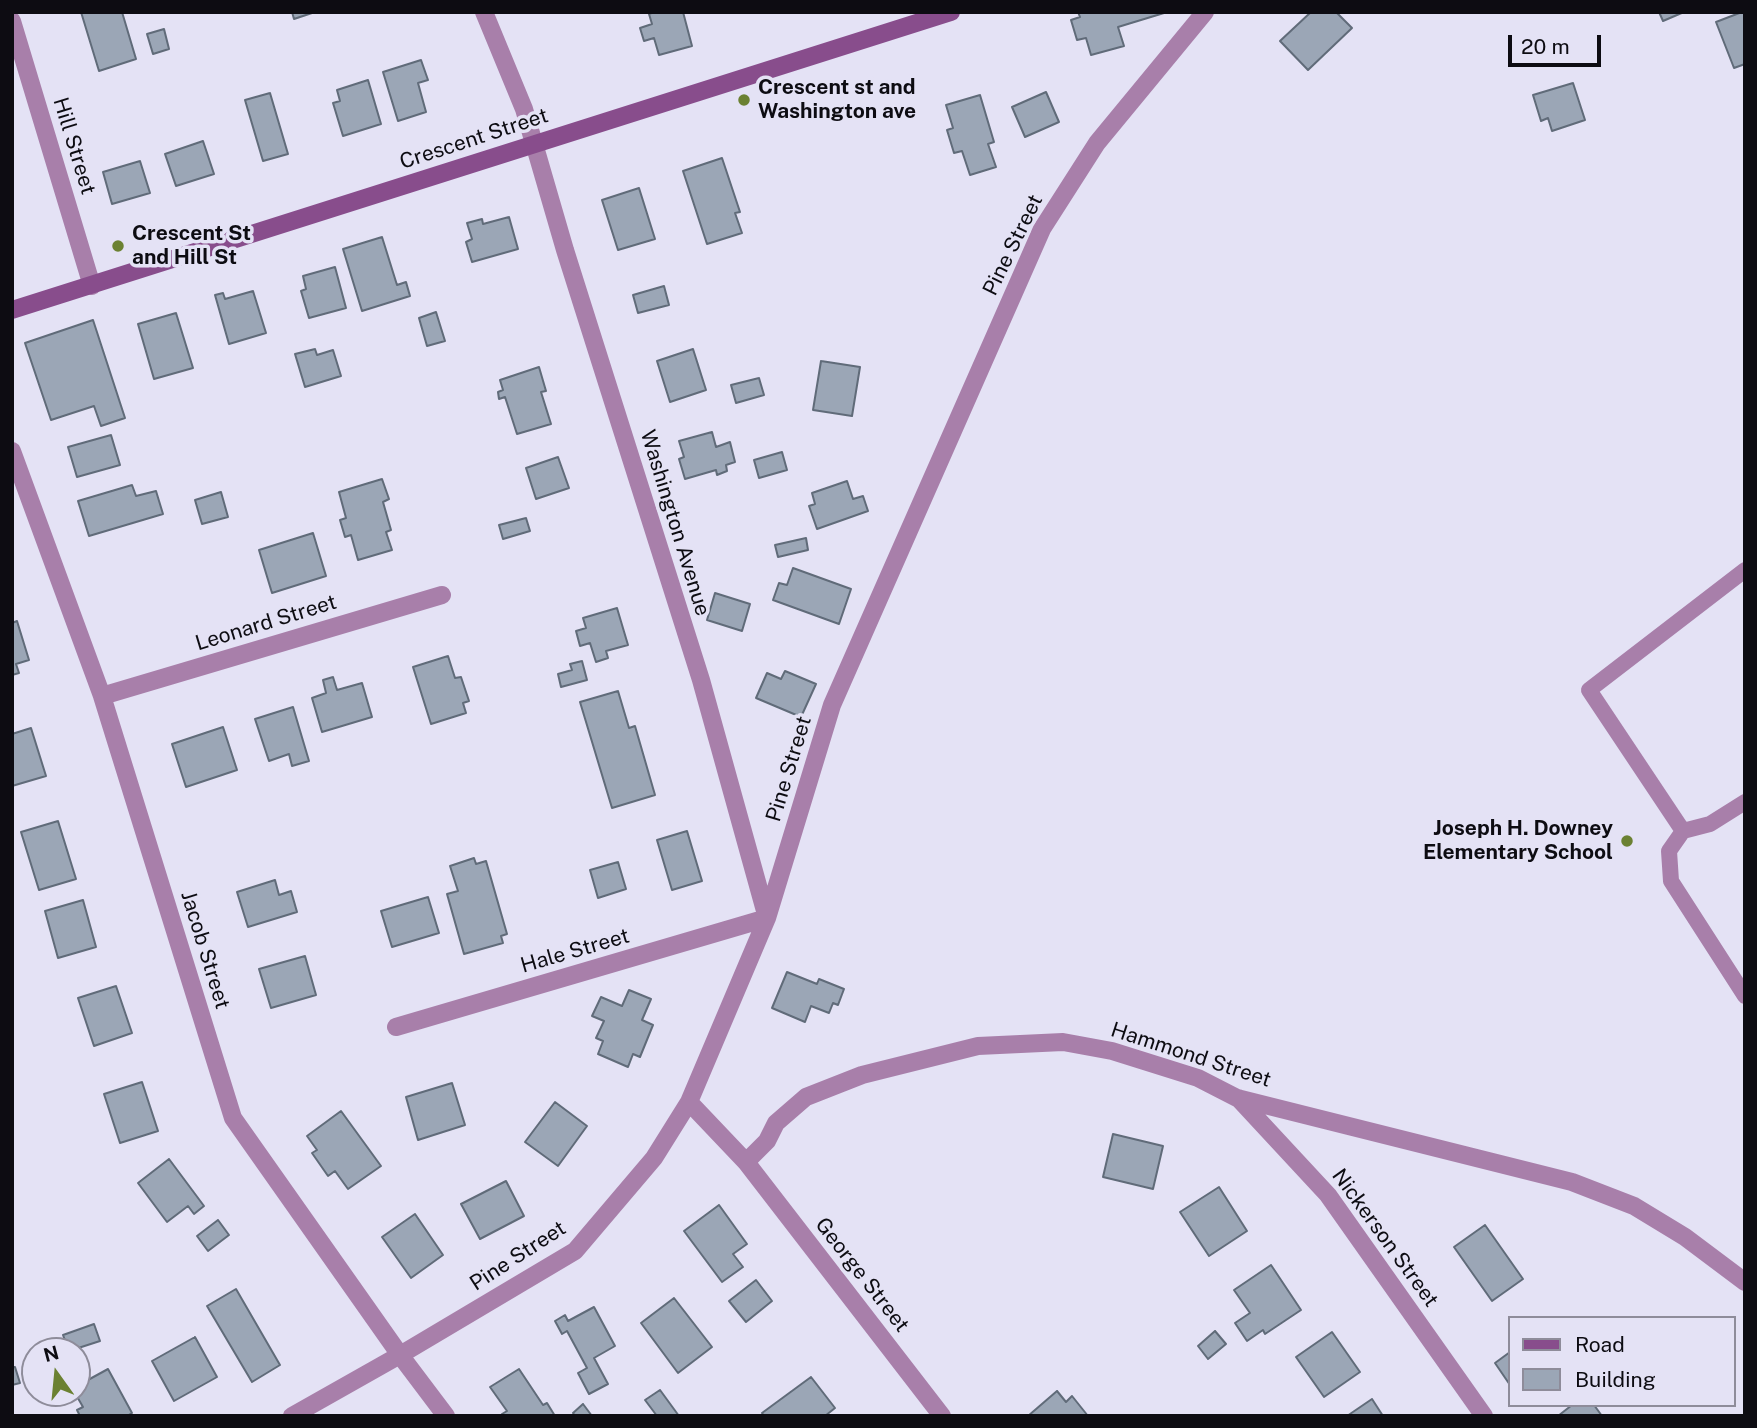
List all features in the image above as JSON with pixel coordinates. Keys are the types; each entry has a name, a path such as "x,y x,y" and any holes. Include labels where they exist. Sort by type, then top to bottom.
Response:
{"main road":[{"name":"Crescent Street","path":"12,310 951,12"}],"street":[{"name":"Washington Avenue","path":"484,12 524,109 565,250 701,680 768,918"},
{"name":"Pine Street","path":"292,1416 575,1251 654,1158 690,1102 768,918 832,705 1042,229 1097,143 1205,12"},
{"name":"Hill Street","path":"12,21 92,286"},
{"name":"Jacob Street","path":"12,451 102,696 233,1118 446,1416"},
{"name":"Leonard Street","path":"102,696 442,595"},
{"name":"Hale Street","path":"396,1027 768,918"},
{"name":"Hammond Street","path":"747,1161 767,1141 776,1123 806,1097 862,1075 978,1046 1063,1042 1112,1051 1198,1078 1237,1098 1572,1182 1634,1206 1685,1237 1745,1282"},
{"name":"Nickerson Street","path":"1237,1098 1328,1195 1484,1416"},
{"path":"690,1102 747,1161"},
{"name":"George Street","path":"747,1161 942,1416"}],"lane":[{"path":"1683,831 1589,690 1745,570"},
{"path":"1745,802 1710,824 1683,831 1669,851 1671,881 1745,996"}],"building":[{"path":"81,12 122,12 136,59 99,71"},
{"path":"292,12 315,12 294,19"},
{"path":"683,12 692,46 659,55 654,38 644,41 640,28 652,24 649,14"},
{"path":"1078,12 1164,13 1118,27 1124,46 1091,55 1086,38 1077,40 1071,20 1080,17"},
{"path":"1311,12 1336,12 1352,28 1308,70 1280,41"},
{"path":"1659,12 1684,12 1663,21"},
{"path":"1745,12 1745,64 1734,68 1716,22"},
{"path":"164,29 169,49 153,54 147,34"},
{"path":"421,60 428,80 418,83 426,112 398,121 383,72"},
{"path":"368,80 381,124 343,136 333,103 340,101 337,90"},
{"path":"1573,83 1585,120 1552,131 1548,118 1541,121 1533,95"},
{"path":"1046,92 1059,122 1025,137 1012,107"},
{"path":"270,93 288,154 263,161 245,100"},
{"path":"980,95 994,142 988,144 996,167 970,175 962,151 954,153 947,130 953,128 946,105"},
{"path":"203,141 214,174 176,186 165,154"},
{"path":"722,158 740,212 735,213 742,233 707,244 683,171"},
{"path":"140,161 150,193 112,204 103,172"},
{"path":"639,188 655,239 618,250 602,200"},
{"path":"509,217 518,249 472,262 466,242 472,239 467,223 482,219 483,224"},
{"path":"382,237 397,285 406,282 410,296 362,311 343,249"},
{"path":"335,267 346,308 309,318 301,291 306,289 303,276"},
{"path":"664,286 669,305 638,313 633,295"},
{"path":"253,291 266,333 229,344 215,295 223,293 225,299"},
{"path":"436,312 445,341 427,346 419,318"},
{"path":"176,313 193,368 154,379 138,324"},
{"path":"93,320 125,418 101,426 94,406 51,420 25,343"},
{"path":"315,349 317,355 333,350 341,376 305,387 295,354"},
{"path":"693,349 706,390 670,402 657,361"},
{"path":"821,361 860,367 852,416 813,410"},
{"path":"539,367 546,391 541,392 551,424 517,434 505,397 499,399 498,392 503,390 500,380"},
{"path":"759,378 764,395 736,403 731,385"},
{"path":"712,432 716,447 730,442 735,462 726,465 727,471 717,475 716,470 685,479 679,459 684,457 679,441"},
{"path":"111,435 120,465 77,477 68,447"},
{"path":"782,452 787,470 759,478 754,460"},
{"path":"558,457 569,488 536,499 526,468"},
{"path":"382,479 389,499 383,502 391,530 386,532 392,550 358,560 351,535 345,537 340,520 346,518 339,492"},
{"path":"847,481 853,499 863,496 868,511 817,529 809,506 815,504 812,493"},
{"path":"132,485 136,496 156,491 163,514 89,536 78,501"},
{"path":"221,492 228,517 202,524 195,500"},
{"path":"526,518 530,531 503,539 499,525"},
{"path":"313,533 326,576 272,593 259,550"},
{"path":"806,538 808,550 778,557 775,545"},
{"path":"793,568 851,589 839,624 773,600 779,583 787,585"},
{"path":"715,593 750,604 742,631 707,620"},
{"path":"617,608 628,645 606,651 608,658 596,662 590,643 580,646 576,631 586,628 583,618"},
{"path":"17,621 29,660 16,664 19,673 12,675 12,623"},
{"path":"448,656 455,678 461,677 469,701 463,703 466,713 431,724 413,667"},
{"path":"582,661 587,680 561,687 558,674 572,670 570,664"},
{"path":"785,671 816,684 801,717 756,698 767,673 781,679"},
{"path":"333,677 337,690 362,683 372,717 322,732 312,698 326,693 323,680"},
{"path":"618,691 629,728 635,726 655,795 612,808 580,702"},
{"path":"293,707 309,761 292,766 289,754 269,761 255,719"},
{"path":"223,727 237,770 186,787 172,744"},
{"path":"31,728 46,776 12,786 12,734"},
{"path":"58,821 76,879 39,890 21,832"},
{"path":"687,831 702,881 672,890 657,840"},
{"path":"474,858 476,864 486,861 507,934 501,936 503,943 464,954 447,894 458,891 450,866"},
{"path":"618,862 626,889 598,898 590,870"},
{"path":"275,880 279,895 291,891 297,912 248,927 237,892"},
{"path":"428,897 439,933 392,947 381,911"},
{"path":"83,900 96,947 58,958 45,911"},
{"path":"305,956 316,995 271,1008 259,969"},
{"path":"787,972 817,984 819,979 844,989 838,1005 833,1003 829,1013 811,1006 805,1022 772,1008"},
{"path":"116,986 132,1033 94,1046 78,998"},
{"path":"629,990 651,999 642,1020 653,1025 640,1057 633,1054 628,1067 598,1054 603,1041 596,1038 604,1021 592,1016 601,997 622,1006"},
{"path":"142,1082 158,1131 120,1143 104,1094"},
{"path":"452,1083 465,1125 418,1140 406,1097"},
{"path":"555,1102 587,1126 558,1166 525,1142"},
{"path":"341,1111 381,1166 348,1189 335,1171 328,1176 312,1153 317,1150 307,1136"},
{"path":"1113,1134 1163,1146 1153,1189 1103,1177"},
{"path":"169,1159 204,1206 194,1214 188,1206 167,1222 138,1183"},
{"path":"506,1181 524,1216 480,1239 461,1204"},
{"path":"1219,1187 1247,1231 1209,1256 1180,1212"},
{"path":"719,1205 747,1244 733,1254 743,1267 722,1282 684,1231"},
{"path":"415,1214 443,1255 411,1278 382,1237"},
{"path":"218,1220 229,1235 208,1251 197,1236"},
{"path":"1485,1225 1523,1279 1492,1301 1454,1247"},
{"path":"1271,1265 1301,1310 1265,1334 1263,1330 1247,1341 1235,1323 1250,1313 1234,1290"},
{"path":"756,1280 772,1301 746,1322 729,1301"},
{"path":"236,1289 280,1365 252,1382 207,1306"},
{"path":"674,1298 712,1347 678,1373 641,1323"},
{"path":"594,1307 615,1346 594,1358 608,1384 589,1394 578,1373 587,1368 567,1331 562,1334 555,1321 565,1315 568,1321"},
{"path":"94,1324 100,1341 91,1344 91,1337 63,1335"},
{"path":"1215,1331 1226,1344 1208,1359 1198,1346"},
{"path":"1332,1332 1360,1372 1324,1397 1296,1357"},
{"path":"195,1337 217,1377 174,1401 152,1361"},
{"path":"1508,1353 1508,1382 1495,1363"},
{"path":"12,1367 15,1367 20,1383 12,1385"},
{"path":"108,1369 132,1413 127,1416 80,1416 77,1410 91,1407 91,1378"},
{"path":"519,1369 543,1405 547,1403 555,1416 502,1414 507,1411 490,1387"},
{"path":"811,1377 835,1408 825,1416 764,1416 762,1413"},
{"path":"660,1390 679,1416 657,1416 645,1400"},
{"path":"1057,1391 1066,1402 1072,1396 1088,1416 1028,1416"},
{"path":"1372,1399 1383,1416 1347,1416"},
{"path":"583,1404 592,1416 575,1416 573,1413"},
{"path":"1569,1407 1595,1407 1602,1416 1558,1416"}],"place":[{"name":"Crescent st and Washington ave","path":"744,100"},
{"name":"Crescent St and Hill St","path":"118,246"},
{"name":"Joseph H. Downey Elementary School","path":"1627,841"}]}
